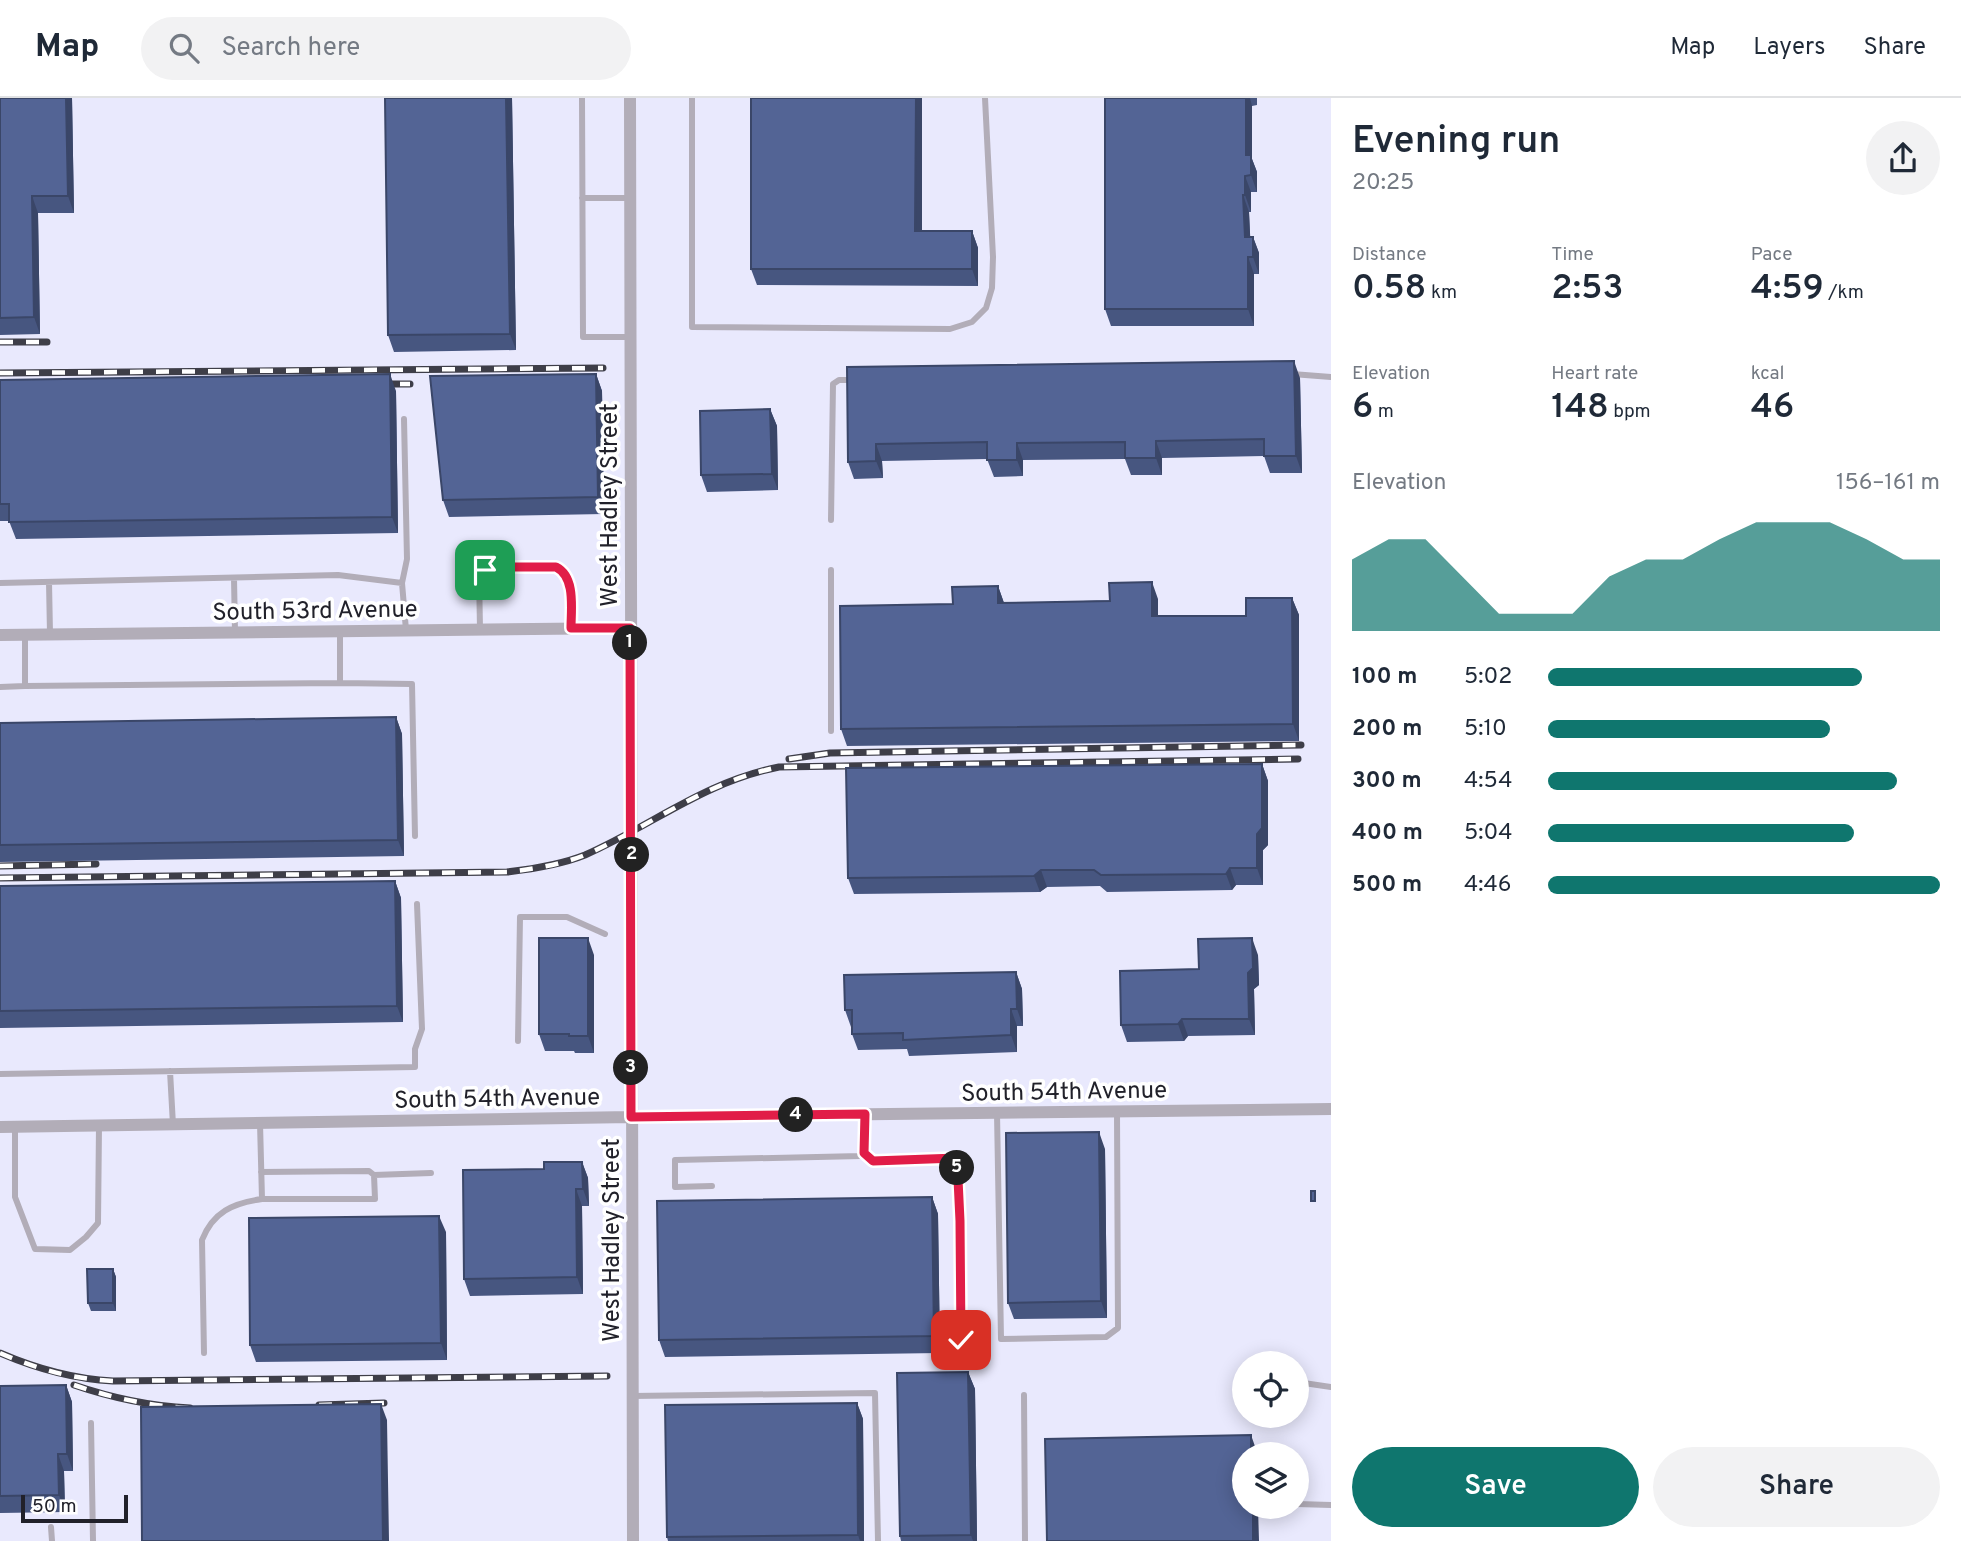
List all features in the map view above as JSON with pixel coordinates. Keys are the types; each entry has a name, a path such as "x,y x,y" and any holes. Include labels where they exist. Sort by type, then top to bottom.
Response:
{"street":[{"name":"West Hadley Street","path":"630,98 633,1541"},
{"name":"South 53rd Avenue","path":"0,635 630,628"},
{"name":"South 54th Avenue","path":"0,1127 1331,1110"}],"lane":[{"path":"582,98 583,337 630,337"},
{"path":"692,98 692,327 950,329 972,322 986,308 992,288 993,257 985,98"},
{"path":"582,198 630,198"},
{"path":"1286,374 1331,377"},
{"path":"831,520 832,385 839,380 864,380"},
{"path":"404,419 407,559 402,583 406,630"},
{"path":"480,629 479,574 495,567 556,567 563,570 569,580 571,628"},
{"path":"831,570 831,731"},
{"path":"0,583 338,575 402,583"},
{"path":"234,578 235,632"},
{"path":"49,582 50,635"},
{"path":"340,631 340,683"},
{"path":"25,635 25,686"},
{"path":"0,687 412,684 415,836"},
{"path":"0,1074 415,1067 415,1049 422,1029 417,904"},
{"path":"519,1041 520,917 567,917 605,934"},
{"path":"170,1071 173,1125"},
{"path":"997,1113 1001,1339 1106,1336 1118,1328 1117,1112"},
{"path":"864,1153 865,1114"},
{"path":"260,1123 262,1199"},
{"path":"15,1127 15,1197 35,1249 70,1250 98,1223 99,1126"},
{"path":"712,1186 675,1187 675,1160 856,1157 864,1153"},
{"path":"864,1153 876,1161 957,1158 961,1232 961,1340"},
{"path":"261,1172 369,1171 374,1175 431,1173"},
{"path":"204,1353 202,1240 207,1229 223,1210 243,1202 262,1199 374,1199 374,1175"},
{"path":"1309,1384 1331,1387"},
{"path":"632,1396 875,1393 878,1541"},
{"path":"1024,1395 1025,1541"},
{"path":"91,1423 93,1541"},
{"path":"1309,1504 1331,1504"},
{"path":"51,1527 52,1541"}],"building":[{"path":"0,98 66,98 68,196 32,196 34,317 0,318"},
{"path":"385,98 506,98 510,334 388,335"},
{"path":"751,98 916,98 915,231 972,231 972,269 751,269"},
{"path":"1105,98 1246,98 1246,155 1251,155 1251,175 1245,176 1243,195 1245,237 1253,237 1253,257 1248,257 1248,309 1105,309"},
{"path":"1294,361 1296,456 1264,456 1264,439 1156,441 1156,458 1125,458 1125,442 1017,443 1017,460 987,460 987,442 876,444 876,461 848,462 847,367"},
{"path":"390,374 392,517 9,522 9,504 0,504 0,380"},
{"path":"596,374 598,497 443,500 430,376"},
{"path":"770,409 772,474 701,475 700,411"},
{"path":"1152,582 1152,616 1246,616 1246,598 1292,598 1293,724 841,729 840,606 953,604 952,587 998,586 998,603 1110,601 1109,583"},
{"path":"396,717 398,840 0,845 0,723"},
{"path":"1262,764 1262,828 1257,834 1257,868 1230,868 1226,874 1101,875 1094,870 1041,870 1034,876 848,878 846,768"},
{"path":"395,881 397,1006 0,1011 0,886"},
{"path":"539,938 588,938 588,1036 539,1034"},
{"path":"1252,938 1253,968 1248,973 1249,1019 1182,1019 1178,1024 1121,1025 1120,971 1199,969 1198,939"},
{"path":"1016,972 1017,1009 1011,1009 1011,1035 903,1040 903,1033 852,1034 852,1010 845,1010 844,975"},
{"path":"1099,1132 1101,1301 1008,1303 1006,1133"},
{"path":"544,1162 582,1162 583,1189 576,1189 577,1277 464,1279 463,1170 544,1169"},
{"path":"1311,1191 1315,1191 1315,1201 1311,1201"},
{"path":"932,1197 934,1336 659,1340 657,1201"},
{"path":"439,1216 441,1343 250,1345 249,1218"},
{"path":"87,1269 113,1269 113,1303 88,1303"},
{"path":"968,1372 971,1535 900,1536 897,1373"},
{"path":"66,1385 67,1454 58,1454 59,1495 0,1496 0,1386"},
{"path":"857,1403 858,1535 667,1537 665,1405"},
{"path":"381,1404 383,1541 142,1541 141,1407"},
{"path":"1251,1435 1251,1442 1232,1442 1232,1519 1253,1519 1253,1541 1047,1541 1045,1439"}],"railway":[{"path":"0,342 47,342"},
{"path":"0,373 603,368"},
{"path":"374,384 410,384"},
{"path":"789,759 830,753 1301,745"},
{"path":"0,878 507,872 546,866 585,855 727,783 779,767 1298,759"},
{"path":"0,866 96,864"},
{"path":"0,1353 55,1372 113,1381 607,1376"},
{"path":"74,1385 131,1401 190,1408"},
{"path":"319,1405 384,1403"}],"route":[{"path":"485,570 495,567 556,567 563,570 569,580 571,628 630,628 631,1117 865,1114 864,1153 873,1161 957,1158 961,1340"}]}
